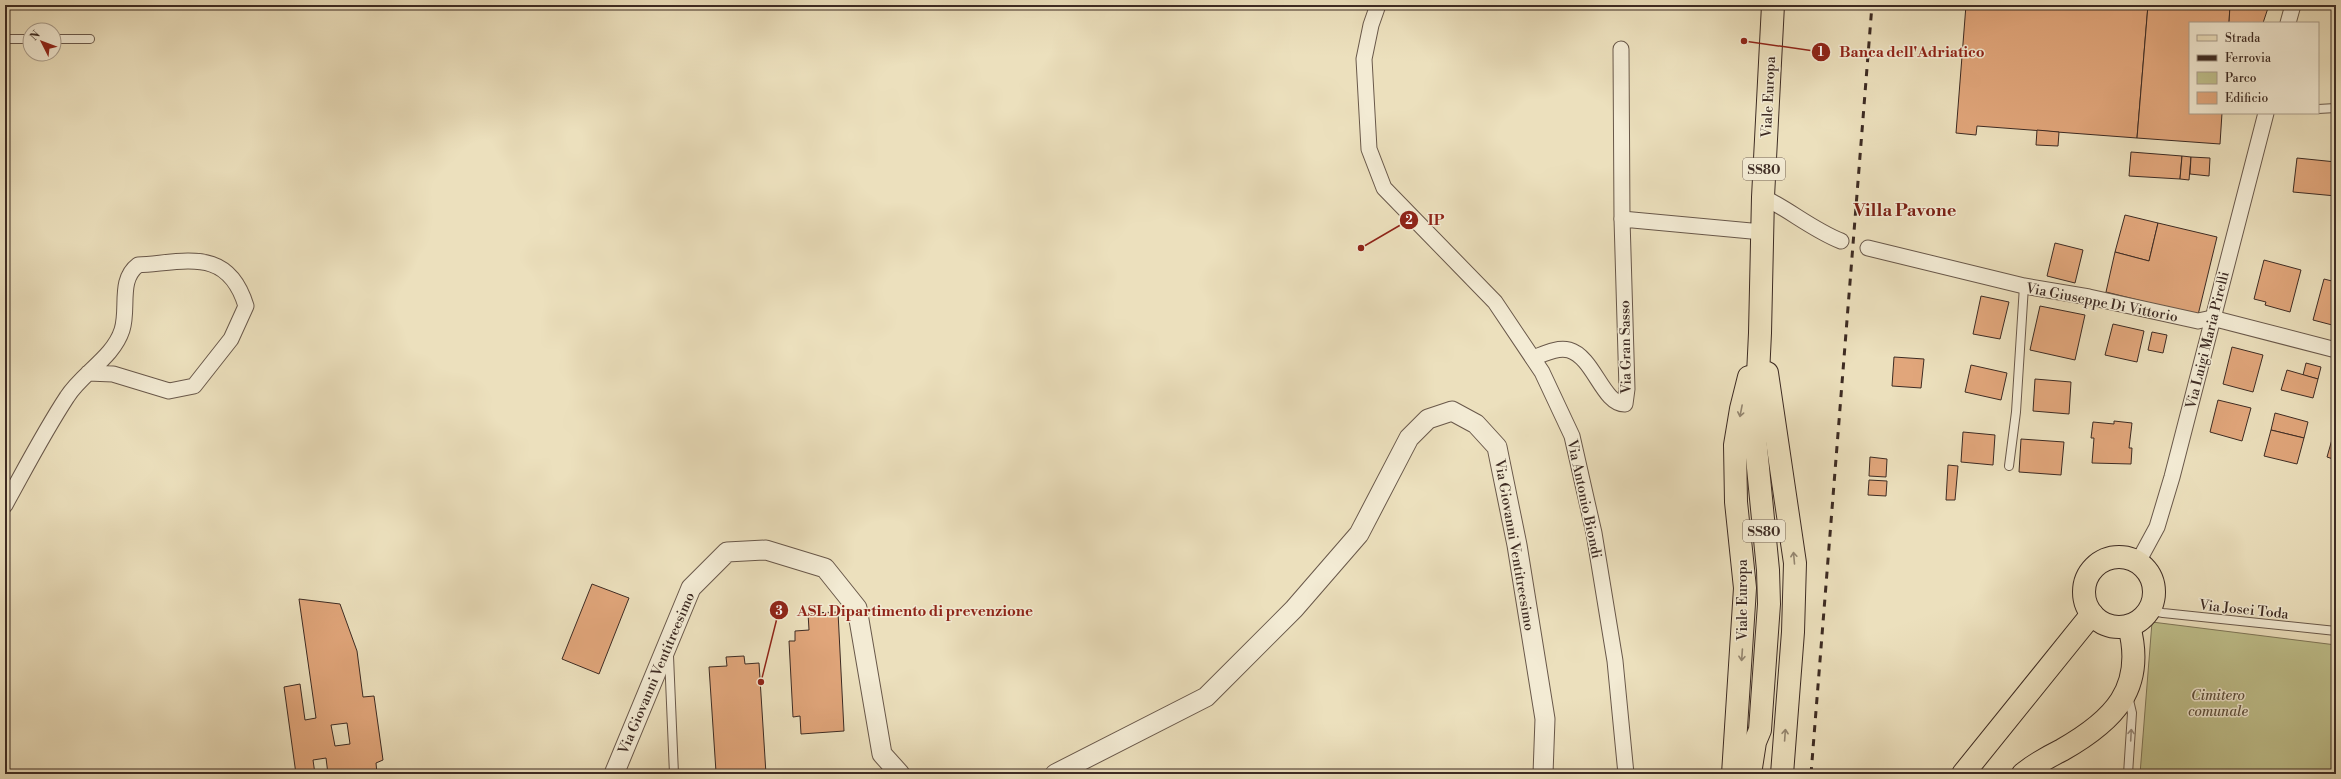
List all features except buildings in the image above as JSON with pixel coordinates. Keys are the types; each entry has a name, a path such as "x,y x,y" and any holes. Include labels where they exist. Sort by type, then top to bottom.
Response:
{"main road":[{"name":"Viale Europa","path":"1750,774 1755,742 1760,730 1769,604 1768,570 1755,437 1760,333 1763,197 1773,5"},
{"name":"Viale Europa","path":"1760,333 1795,563 1782,774"},
{"name":"Viale Europa","path":"1733,774 1744,616 1743,563 1736,502 1735,445 1740,409 1760,333"},
{"path":"2111,558 2125,558 2138,562 2149,573 2152,580 2154,595 2149,610 2141,620 2129,626 2113,626 2105,624 2092,614 2085,594 2087,581 2094,569 2111,558"},
{"path":"1963,774 2092,614"},
{"path":"2023,774 2105,722 2120,704 2126,692 2133,658 2129,626"},
{"name":"Viale Europa","path":"1760,730 1765,744 1770,774"}],"street":[{"name":"Via Antonio Biondi","path":"1378,5 1371,25 1364,60 1369,149 1384,188 1494,302 1542,372 1572,436 1592,525 1615,661 1626,774"},
{"path":"2288,22 2293,5"},
{"name":"Via Gran Sasso","path":"1533,358 1555,350 1570,350 1586,362 1611,399 1619,405 1625,404 1627,389 1622,219 1621,49"},
{"name":"Via Luigi Maria Pirelli","path":"2138,562 2157,527 2266,114"},
{"path":"1763,197 1778,204 1819,232 1841,241"},
{"path":"1622,219 1762,232"},
{"name":"Via Giuseppe Di Vittorio","path":"1868,248 2024,286 2089,297 2198,322 2212,318 2336,350"},
{"path":"5,505 67,396 88,373 113,348 123,329 127,283 130,270 138,265 206,261 219,266 240,287 246,306 234,332 194,386 169,391 113,374 88,373"},
{"name":"Via Giovanni Ventitreesimo","path":"1055,774 1206,697 1294,609 1358,534 1409,438 1428,419 1452,411 1476,424 1497,447 1517,545 1545,719 1543,774"},
{"name":"Via Giovanni Ventitreesimo","path":"614,774 691,588 727,552 766,550 825,568 857,608 882,754 900,774"}],"lane":[{"path":"5,39 22,39"},
{"path":"62,39 90,39"},
{"path":"2319,110 2336,108"},
{"path":"2009,466 2016,412 2024,286"},
{"name":"Via Josei Toda","path":"2149,610 2163,613 2336,631"},
{"path":"668,643 674,774"},
{"path":"2126,692 2132,713 2128,774"}],"green space":[{"name":"Cimitero comunale","path":"2152,622 2336,645 2336,774 2140,774"}],"railway":[{"path":"1811,774 1872,5"}],"place":[{"name":"Banca dell'Adriatico","path":"1744,41"},
{"name":"IP","path":"1361,248"},
{"name":"ASL Dipartimento di prevenzione","path":"761,682"}],"district":[{"name":"Villa Pavone","path":"1905,210"}]}
